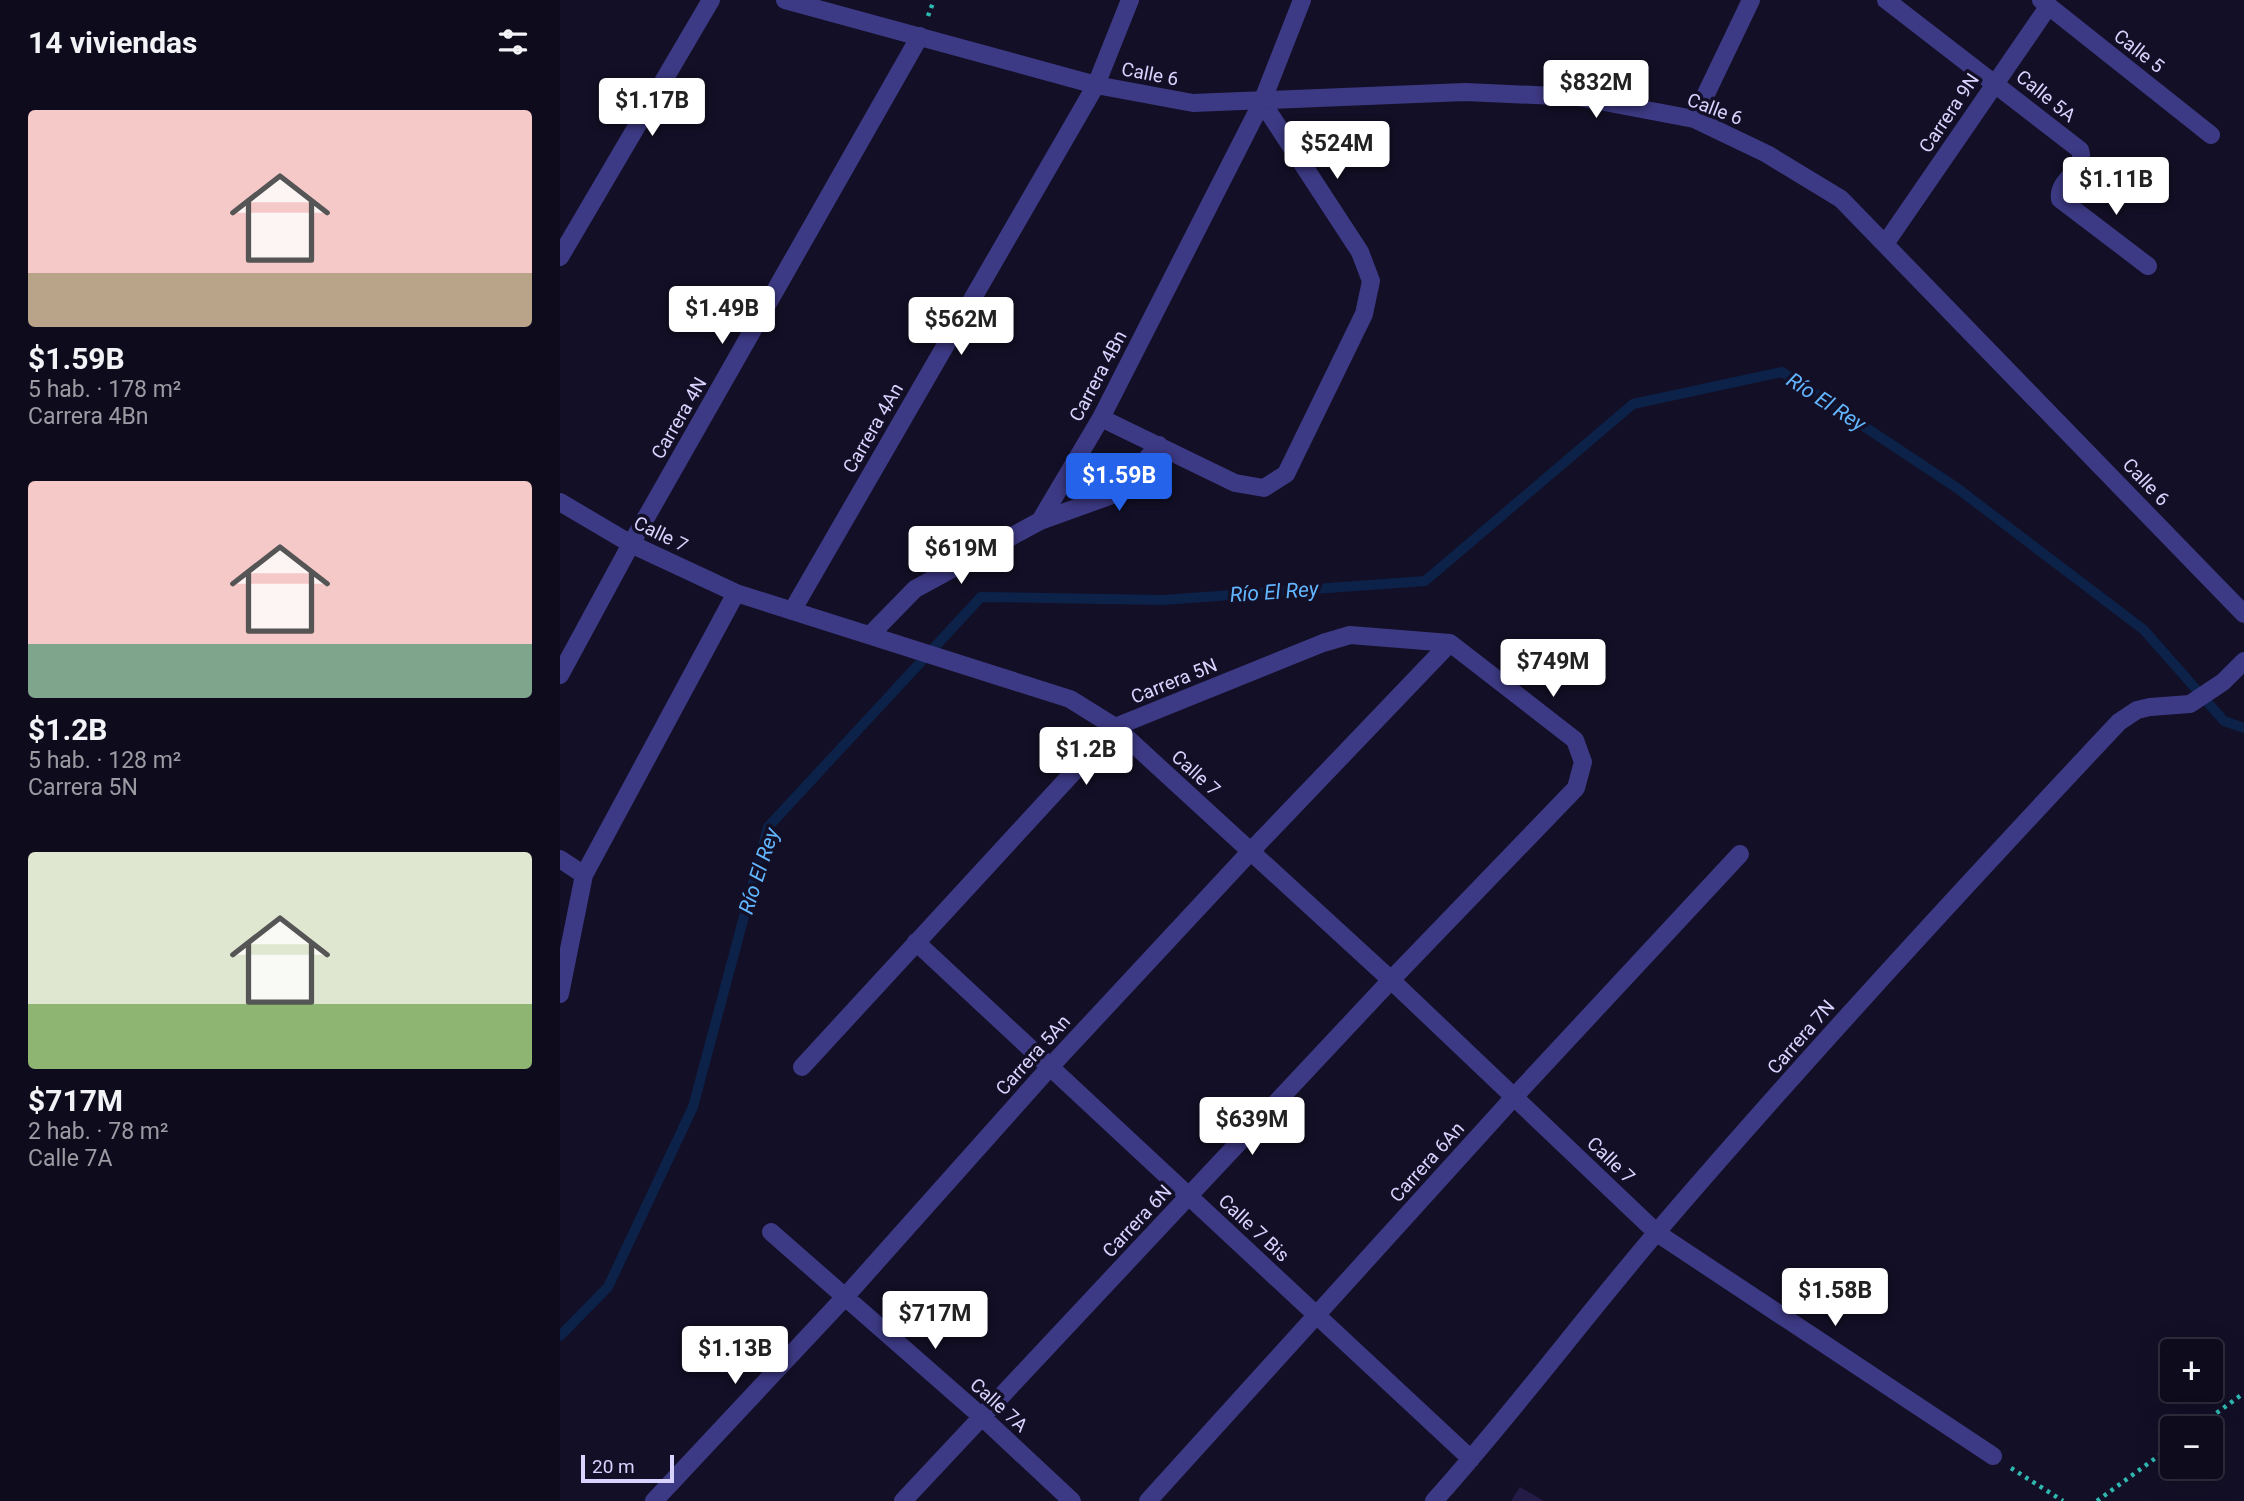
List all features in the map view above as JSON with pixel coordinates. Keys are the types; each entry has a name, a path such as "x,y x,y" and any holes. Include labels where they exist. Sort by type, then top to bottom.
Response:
{"street":[{"path":"560,257 711,0"},
{"name":"Calle 6","path":"785,0 1096,85 1193,103 1465,92 1578,97 1694,119 1767,154 1841,199 2244,614"},
{"name":"Carrera 4An","path":"792,611 1096,85 1130,0"},
{"name":"Carrera 4Bn","path":"1040,521 1101,418 1262,102 1302,0"},
{"path":"1694,119 1751,0"},
{"name":"Calle 5A","path":"1886,0 2080,150 2081,164 2061,187 2060,199 2148,266"},
{"name":"Carrera 9N","path":"1885,244 1996,83 2044,3"},
{"name":"Calle 5","path":"2044,3 2211,135"},
{"name":"Carrera 4N","path":"560,675 631,544 920,36"},
{"path":"1101,418 1235,483 1264,488 1286,474 1364,314 1371,282 1360,252 1262,102"},
{"path":"870,635 915,589 1040,521 1115,494 1159,445"},
{"name":"Calle 7","path":"560,502 631,544 736,593 1070,699 1115,727 1391,980 1657,1233 1993,1456"},
{"path":"560,994 584,875 736,593"},
{"name":"Carrera 5N","path":"802,1067 1115,727 1323,643 1350,635 1450,643"},
{"name":"Carrera 6N","path":"903,1501 1391,980 1576,788 1583,762 1575,740 1450,643"},
{"name":"Carrera 5An","path":"654,1501 845,1297 1050,1067 1450,643"},
{"name":"Carrera 7N","path":"1434,1501 1657,1233 1927,926 2119,722 2137,710 2150,706 2190,704 2222,682 2244,661"},
{"name":"Carrera 6An","path":"1148,1501 1514,1097 1740,854"},
{"path":"560,859 584,875"},
{"name":"Calle 7 Bis","path":"916,942 1471,1459"},
{"name":"Calle 7A","path":"771,1232 982,1417 1072,1501"}],"path":[{"path":"2212,1416 2244,1393"},
{"path":"2096,1501 2160,1455"},
{"path":"1993,1456 2063,1501"}],"building":[{"path":"1520,1487 1544,1501 1511,1501"}],"waterway":[{"name":"Río El Rey","path":"560,1336 608,1287 693,1107 768,827 981,597 1163,600 1425,581 1633,404 1782,372 1957,488 2144,630 2224,721 2244,728"}]}
